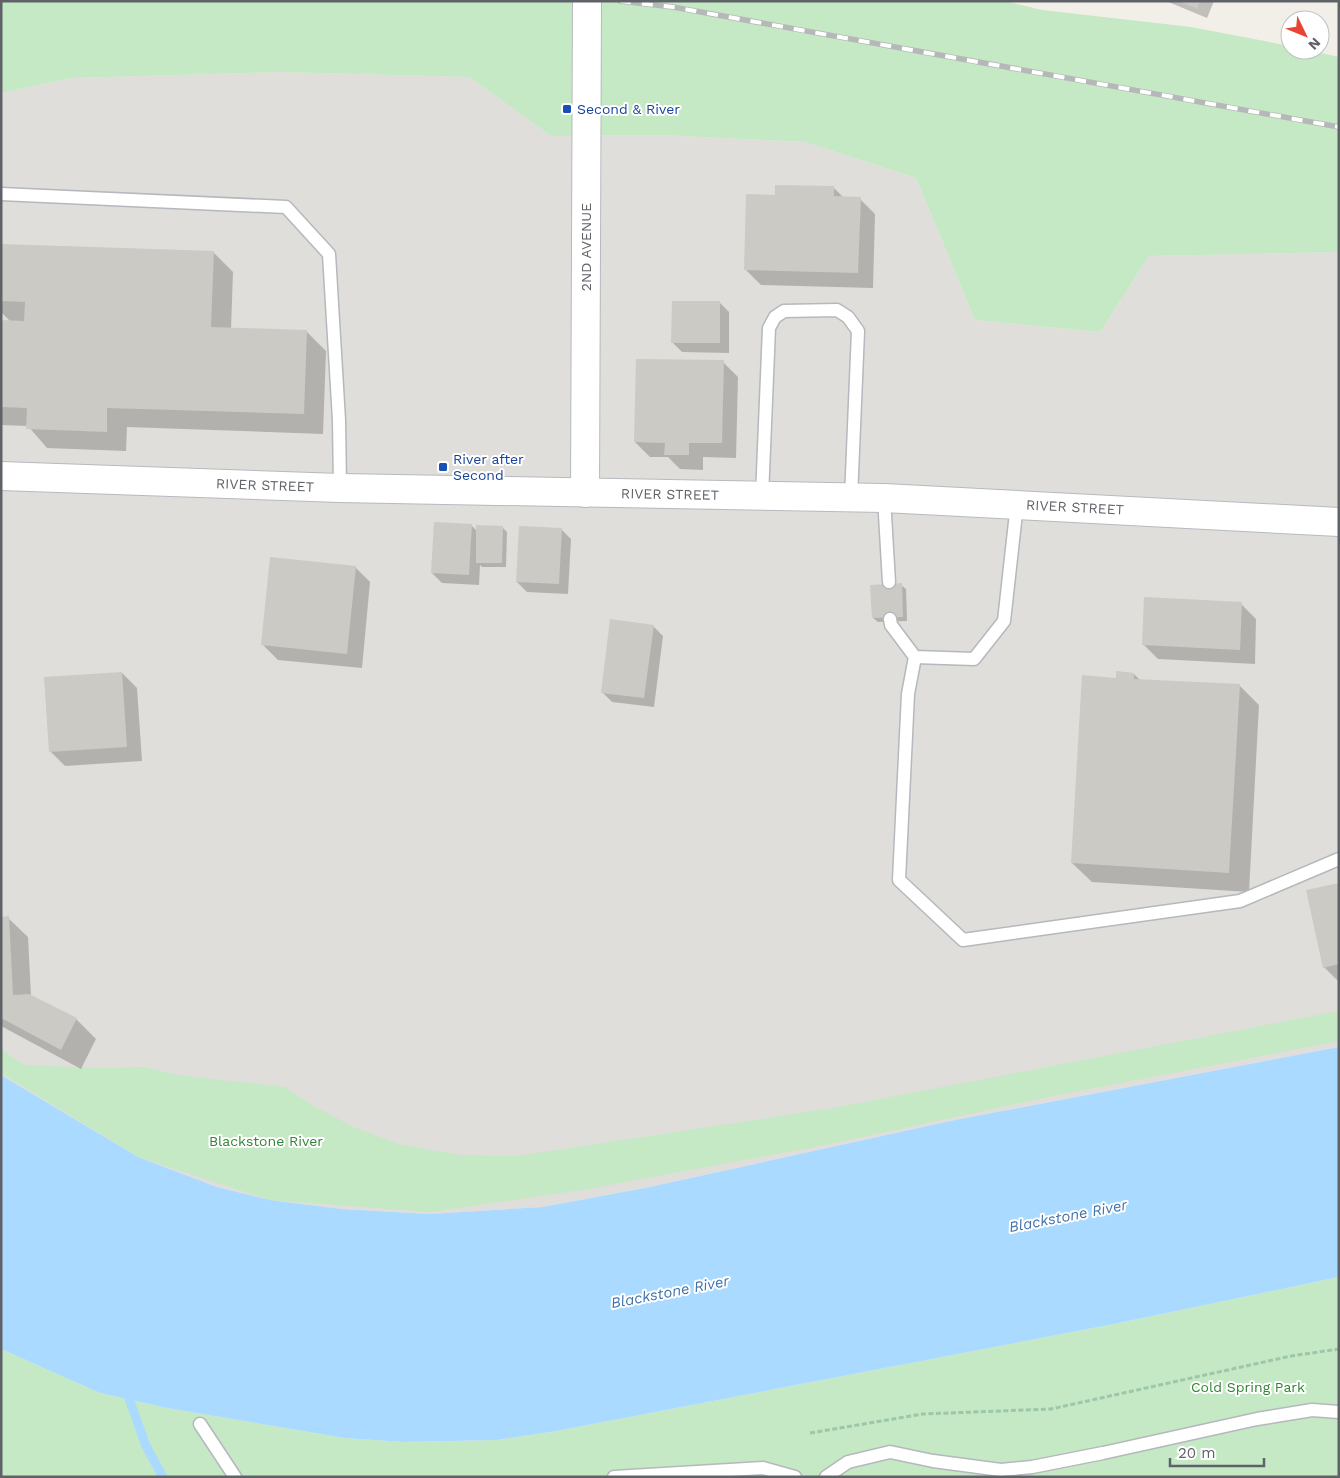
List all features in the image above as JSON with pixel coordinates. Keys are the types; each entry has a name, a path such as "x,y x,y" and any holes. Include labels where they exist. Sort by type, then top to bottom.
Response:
{"street":[{"name":"2ND AVENUE","path":"585,493 587,1"},
{"name":"RIVER STREET","path":"1,476 340,488 884,498 1339,522"}],"lane":[{"path":"1,194 286,207 329,254 339,420 340,488"},
{"path":"762,496 769,328 775,317 784,311 837,310 848,318 858,331 851,498"},
{"path":"884,498 889,582"},
{"path":"915,657 974,660 1004,621 1017,504"},
{"path":"890,619 891,625 915,657 908,694 900,880 963,940 1240,901 1339,860"},
{"path":"826,1477 848,1462 890,1452 933,1461 1001,1470 1032,1467 1312,1410 1339,1412"},
{"path":"200,1424 235,1477"},
{"path":"614,1477 763,1468 795,1477"}],"path":[{"path":"810,1433 923,1414 1051,1409 1291,1356 1339,1349"}],"shaded area":[{"path":"279,72 469,77 551,136 659,135 805,142 916,178 975,320 1100,332 1149,256 1339,252 1339,1047 955,1120 645,1188 542,1207 429,1214 342,1209 270,1200 217,1187 138,1157 1,1075 1,93 72,78"}],"green space":[{"path":"1,1 1005,1 1042,10 1191,27 1280,44 1280,60 1330,60 1330,55 1339,57 1339,252 1149,256 1100,332 975,320 916,178 805,142 659,135 551,136 469,77 279,72 72,78 1,93"},
{"name":"Blackstone River","path":"1339,1011 1339,1041 1053,1096 825,1145 588,1189 430,1212 270,1200 138,1157 1,1073 1,1049 24,1065 104,1068 144,1067 178,1075 285,1087 310,1104 353,1127 399,1144 459,1155 517,1156 833,1108"},
{"name":"Cold Spring Park","path":"1339,1277 1339,1477 1,1477 1,1349 100,1393 167,1408 344,1438 404,1442 497,1440 551,1432 1114,1324"}],"water":[{"path":"1339,1047 1339,1277 1114,1324 551,1432 497,1440 404,1442 344,1438 167,1408 100,1393 1,1349 1,1075 138,1157 217,1187 270,1200 342,1209 429,1214 542,1207 645,1188 955,1120"}],"building":[{"path":"1179,1 1200,1 1197,9"},
{"path":"775,185 834,186 834,196 861,197 858,273 744,270 746,194 775,195"},
{"path":"1,244 214,251 211,327 307,330 304,414 107,408 107,432 26,429 27,408 1,407 1,320 24,321 25,302 1,301"},
{"path":"672,301 720,301 720,343 671,343"},
{"path":"636,359 724,360 722,443 689,443 689,455 664,455 665,443 634,442"},
{"path":"434,522 472,524 469,575 431,573"},
{"path":"476,525 503,526 502,563 476,563"},
{"path":"519,526 562,528 559,584 516,582"},
{"path":"270,557 356,566 347,654 261,645"},
{"path":"902,583 903,617 872,618 870,585"},
{"path":"1144,597 1242,602 1240,650 1142,645"},
{"path":"610,619 654,625 644,698 601,693"},
{"path":"1116,671 1134,673 1134,679 1240,684 1229,873 1071,863 1082,675 1116,678"},
{"path":"122,672 127,747 49,752 44,677"},
{"path":"1339,883 1339,964 1323,968 1306,890"},
{"path":"9,916 13,995 29,994 77,1018 61,1050 1,1018 1,917"}],"waterway":[{"path":"126,1390 146,1446 163,1477"}],"railway":[{"path":"620,1 673,7 1339,127"}],"place":[{"name":"Second & River","path":"567,109"},
{"name":"River after Second","path":"443,467"}]}
